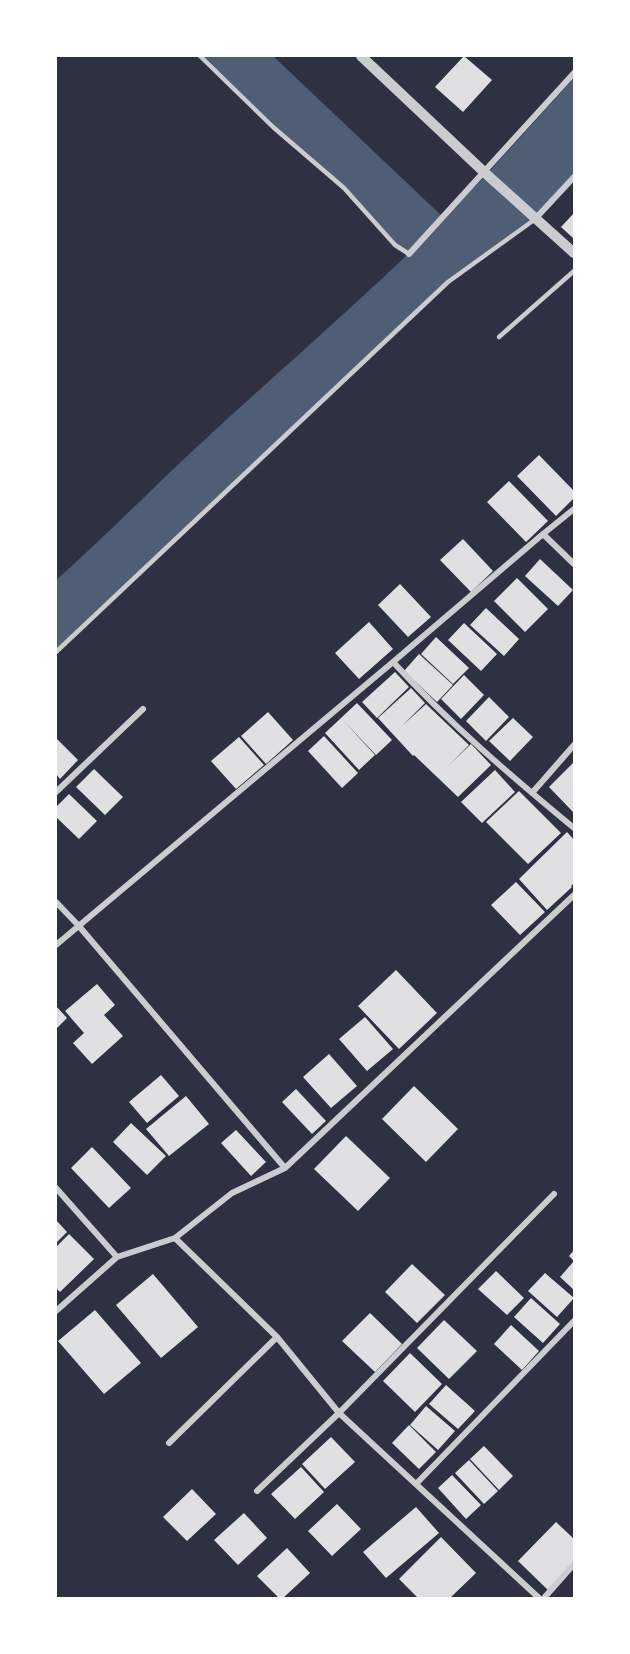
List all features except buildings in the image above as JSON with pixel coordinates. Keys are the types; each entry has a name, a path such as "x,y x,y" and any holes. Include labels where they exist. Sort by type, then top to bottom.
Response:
{"street":[{"path":"362,56 485,173 574,253"},
{"path":"409,254 574,73"},
{"path":"536,218 574,177"},
{"path":"56,945 574,509"},
{"path":"543,534 574,564"},
{"path":"393,662 439,711 532,794 574,828"},
{"path":"56,792 143,710"},
{"path":"532,794 574,745"},
{"path":"56,1311 117,1257 175,1238 232,1193 285,1168 574,895"},
{"path":"56,902 285,1168"},
{"path":"56,1188 117,1257"},
{"path":"257,1491 339,1413 554,1194"},
{"path":"175,1238 276,1337 339,1413 539,1599"},
{"path":"416,1484 574,1321"},
{"path":"169,1443 276,1337"},
{"path":"544,1599 574,1564"}],"lane":[{"path":"200,56 273,126 344,188 395,245 409,254"},
{"path":"56,652 448,282 536,218"},
{"path":"499,337 574,271"}],"water":[{"path":"200,56 273,56 443,217 428,235 574,78 574,177 536,218 448,282 56,652 56,580 199,445 408,254 395,245 344,188 273,126"}]}
